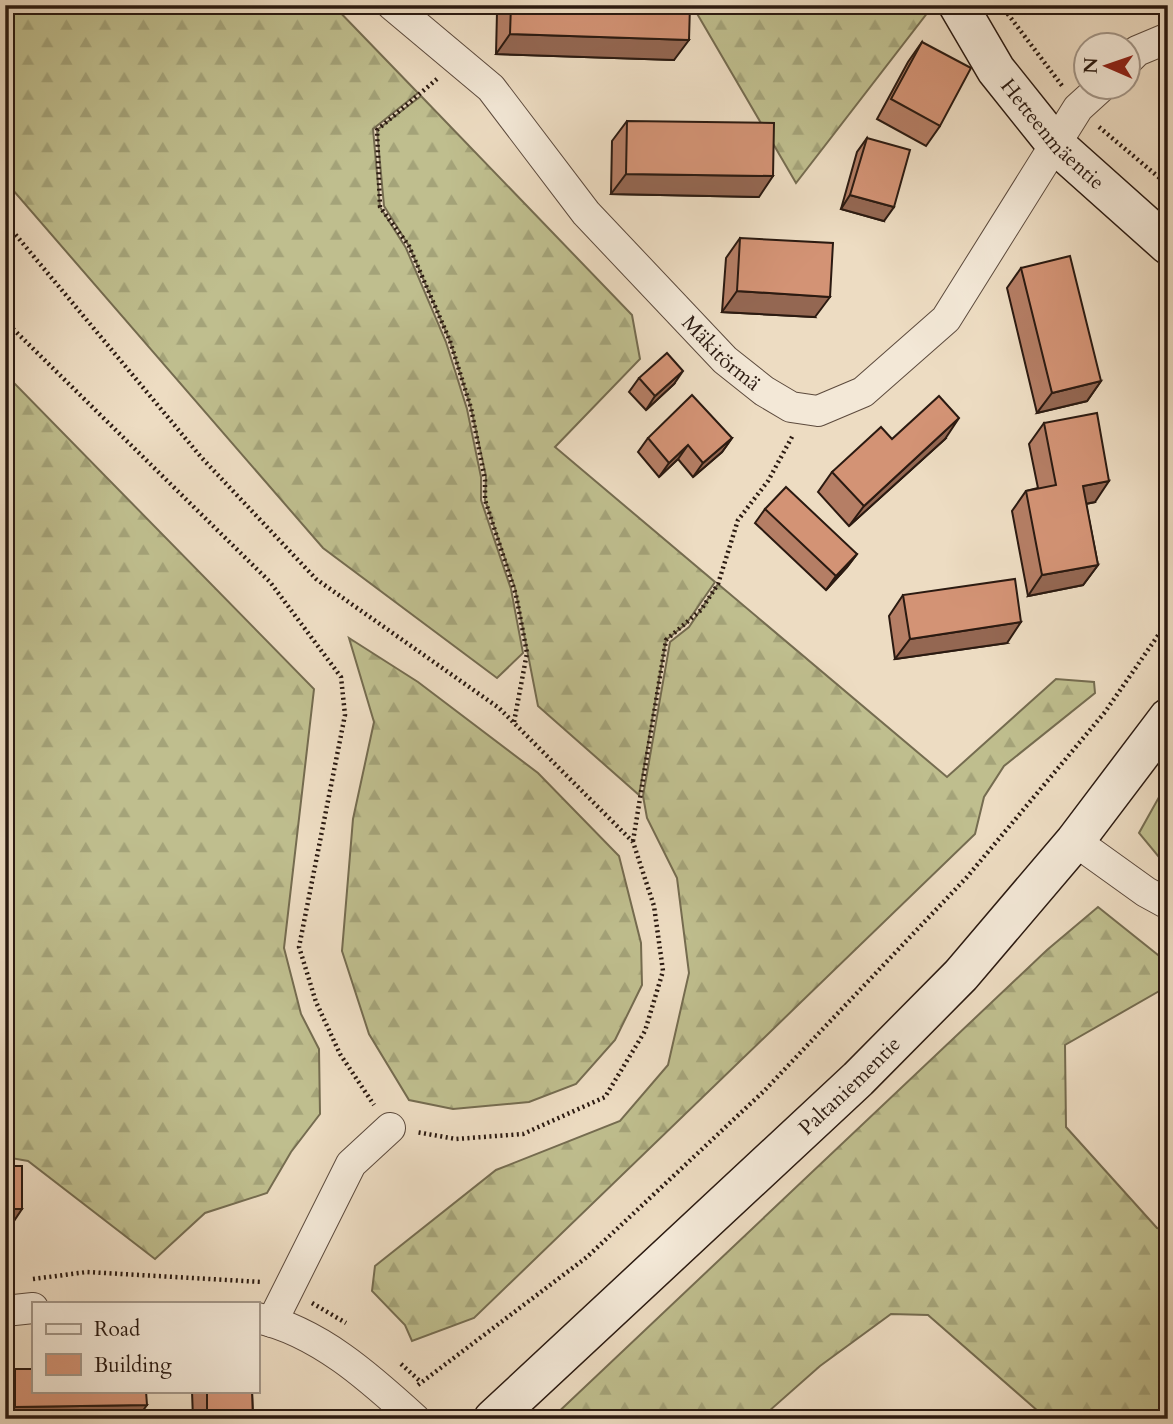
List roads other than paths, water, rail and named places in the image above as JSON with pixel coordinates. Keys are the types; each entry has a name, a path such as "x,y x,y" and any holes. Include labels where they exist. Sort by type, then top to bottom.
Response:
{"street":[{"name":"Mäkitörmä","path":"392,5 491,88 586,213 725,360 764,391 791,407 818,411 863,393 946,319 1078,108 1085,102"},
{"name":"Hetteenmäentie","path":"958,5 996,70 1056,145 1168,245"},
{"path":"1142,49 1168,38"},
{"name":"Paltaniementie","path":"493,1419 858,1079 961,975 1075,841 1168,718"},
{"path":"1075,841 1146,892 1168,904"},
{"path":"390,1128 351,1164 286,1289 265,1320 293,1328 317,1343 407,1411"},
{"path":"5,1311 32,1308"}]}
